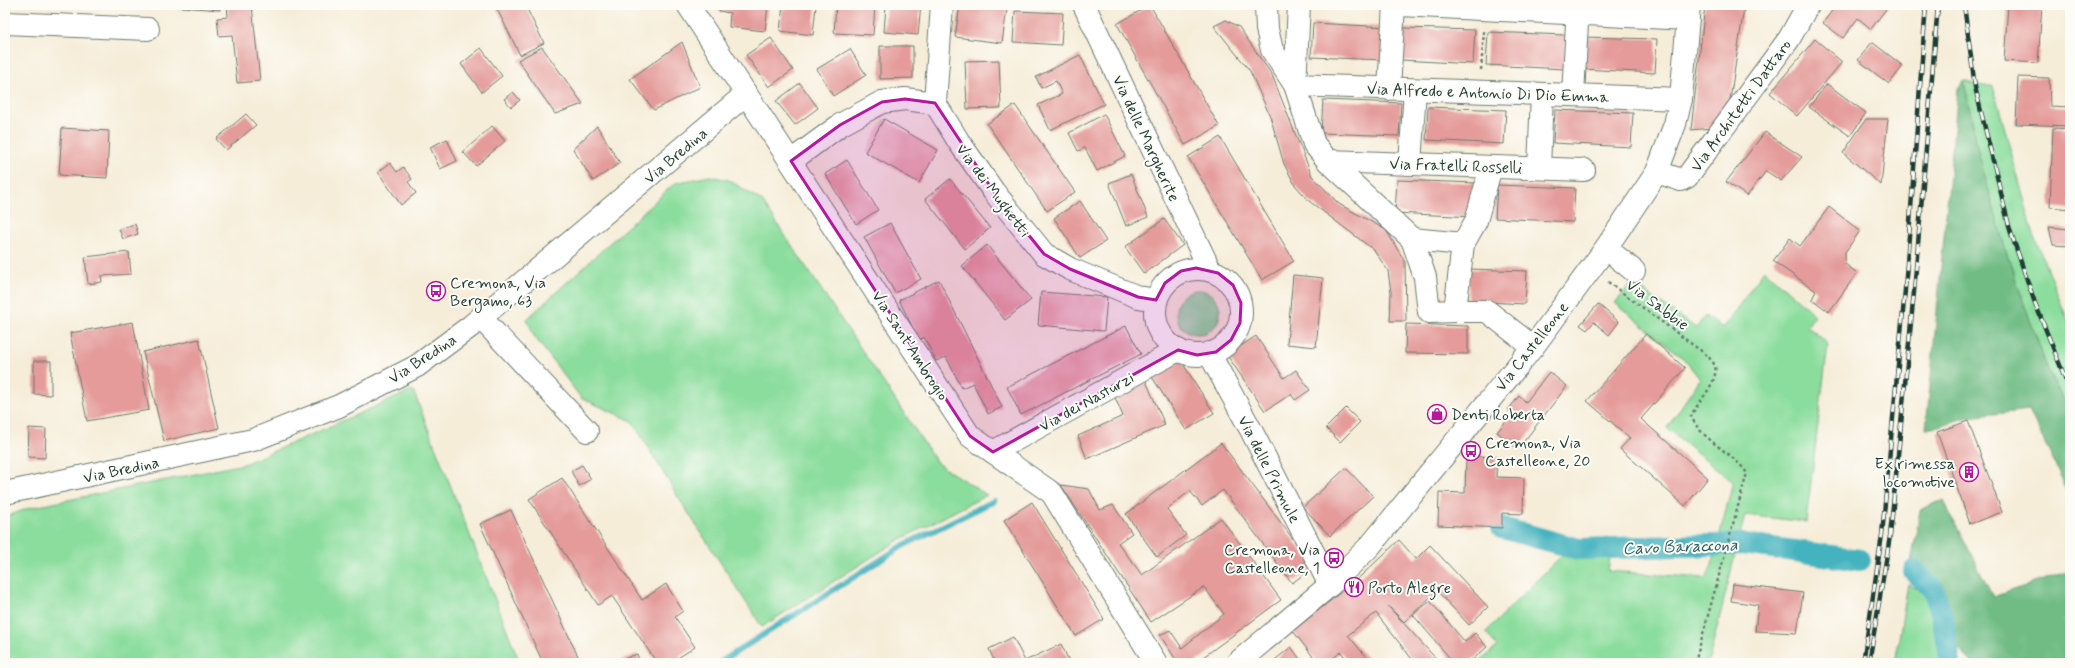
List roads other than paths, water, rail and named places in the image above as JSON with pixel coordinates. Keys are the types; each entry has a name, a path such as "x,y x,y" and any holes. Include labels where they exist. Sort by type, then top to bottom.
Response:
{"street":[{"name":"Via Sant'Ambrogio","path":"688,5 970,436 1052,493 1156,663"},
{"path":"791,161 840,125 882,102 905,99 935,103 942,5"},
{"name":"Via delle Margherite","path":"1084,5 1210,270"},
{"path":"1266,5 1267,29 1272,50 1295,85 1314,144 1328,161 1412,239 1425,277 1430,312 1487,311 1533,347"},
{"path":"1295,85 1299,5"},
{"path":"1389,89 1394,5"},
{"path":"1400,5 1485,9 1577,9 1688,12"},
{"name":"Via Architetti Dattaro","path":"1657,172 1681,180 1687,177 1789,39 1808,5"},
{"path":"1573,95 1577,9"},
{"name":"Via Castelleone","path":"1237,663 1330,585 1370,546 1533,347 1606,248 1657,172 1675,124 1681,99 1688,12"},
{"path":"5,23 148,29"},
{"name":"Via Alfredo e Antonio Di Dio Emma","path":"1295,85 1681,99"},
{"path":"1410,164 1415,90"},
{"name":"Via Bredina","path":"5,493 253,440 339,406 417,366 480,318 746,94"},
{"path":"1539,168 1542,94"},
{"name":"Via dei Mughetti","path":"935,103 959,142 994,192 1044,254 1070,269 1138,297 1156,300"},
{"name":"Via Fratelli Rosselli","path":"1328,161 1584,170"},
{"path":"1455,311 1463,244 1476,221 1491,167"},
{"path":"1412,239 1463,244"},
{"path":"1606,248 1634,271"},
{"path":"1196,268 1210,270 1218,273 1233,285 1241,303 1241,318 1231,340 1216,352 1196,355 1178,350 1163,338 1155,316 1156,300 1165,283 1180,271 1196,268"},
{"path":"480,318 587,431"},
{"name":"Via dei Nasturzi","path":"993,452 1178,350"},
{"name":"Via delle Primule","path":"1208,353 1251,430 1330,585"}],"waterway":[{"path":"719,663 904,545 994,501"},
{"name":"Cavo Baraccona","path":"1502,528 1579,549 1744,544 1860,560"},
{"name":"Cavo Baraccona","path":"1914,571 1933,589 1942,615 1950,663"}],"railway":[{"path":"1863,663 1882,535 1905,290 1926,5"},
{"path":"1869,663 1890,536 1914,292 1938,5"},
{"path":"1964,5 1975,87 2010,230 2035,303 2070,390"}],"place":[{"name":"Cremona, Via Bergamo, 63","path":"436,291"},
{"name":"Denti Roberta","path":"1437,414"},
{"name":"Cremona, Via Castelleone, 20","path":"1471,451"},
{"name":"Ex rimessa locomotive","path":"1969,472"},
{"name":"Cremona, Via Castelleone, 1","path":"1334,558"},
{"name":"Porto Alegre","path":"1354,587"}]}
